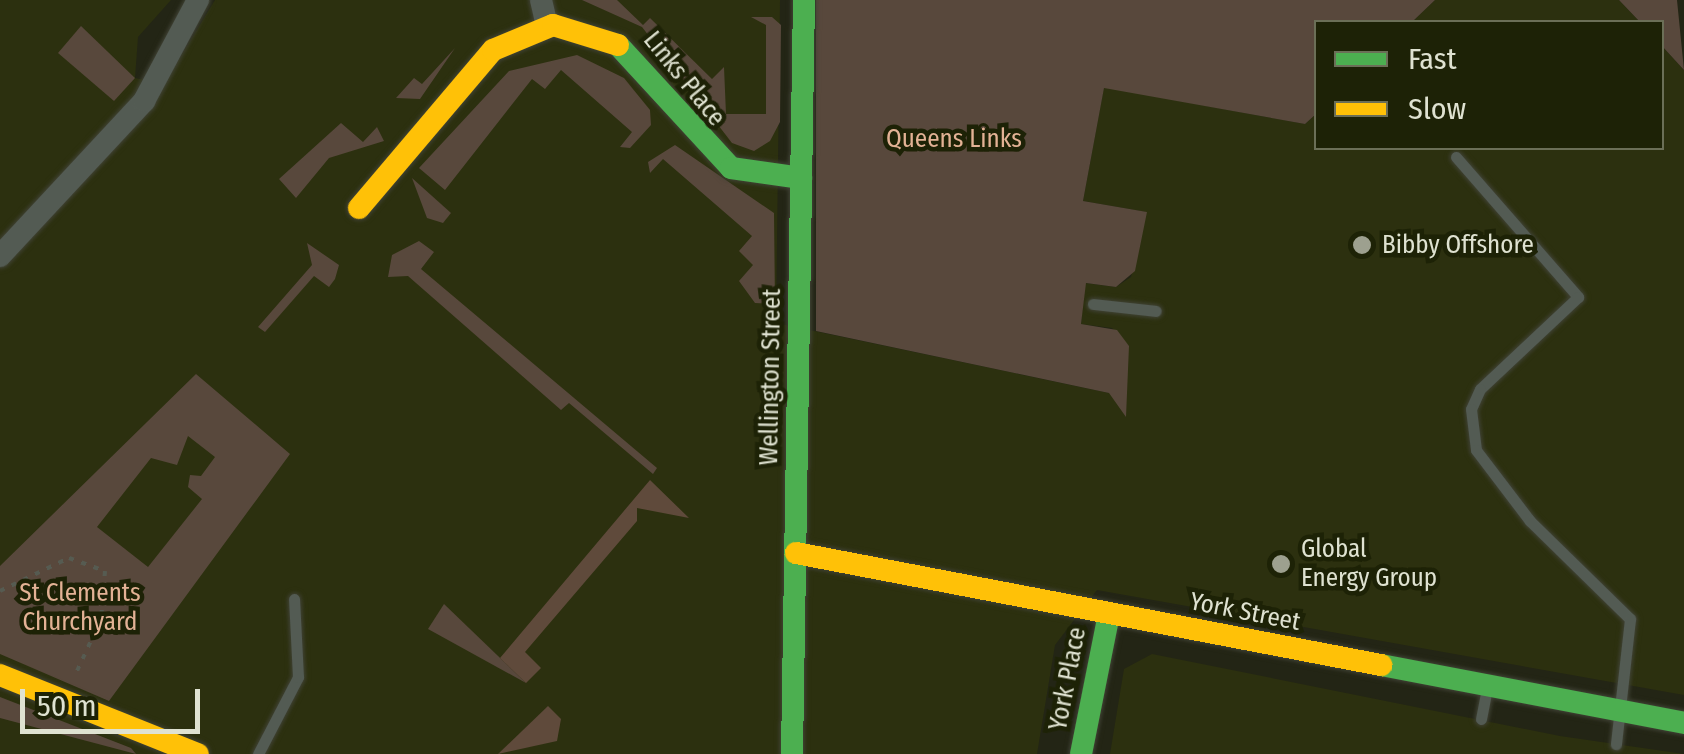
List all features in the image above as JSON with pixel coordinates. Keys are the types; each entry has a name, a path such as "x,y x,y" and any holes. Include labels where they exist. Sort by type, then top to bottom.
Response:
{"street":[{"path":"0,256 144,100 198,0"},
{"path":"359,208 486,56 547,26 541,0"},
{"name":"Wellington Street","path":"792,754 804,0"},
{"name":"Links Place","path":"547,26 594,31 629,50 692,134 730,168 801,178"},
{"name":"York Street","path":"796,553 1684,723"},
{"name":"York Place","path":"1081,754 1109,614"},
{"path":"0,674 62,703 198,754"}],"lane":[{"path":"1456,156 1578,297 1480,389 1472,408 1476,450 1530,521 1630,618 1616,744"},
{"path":"1093,304 1156,311"},
{"path":"258,754 298,677 294,599"},
{"path":"1481,718 1488,686"}],"path":[{"path":"0,591 69,558 105,571 101,619 62,703"}],"shaded area":[{"path":"0,0 171,0 138,37 135,78 164,84 215,0 780,0 776,323 1109,393 1129,346 1112,328 1081,324 1085,283 1116,287 1131,277 1146,212 1083,201 1104,87 1305,124 1314,116 1314,150 1664,150 1664,48 1684,70 1684,695 1097,590 1055,645 1037,754 0,754"},
{"path":"1435,0 1619,0 1638,20 1414,20"},
{"path":"650,480 689,518 637,508 637,521 525,652 541,668 526,683 500,658"},
{"path":"1152,654 1560,736 1684,754 1110,754 1124,669"},
{"path":"548,706 561,719 557,741 498,754"}],"green space":[{"path":"582,0 617,0 643,25 650,18 712,79 724,67 726,114 766,114 766,25 751,17 772,17 781,25 780,122 770,141 754,151 732,143 642,27"},
{"name":"Queens Links","path":"816,0 1435,0 1414,20 1314,20 1314,116 1305,124 1104,88 1083,201 1147,212 1135,271 1116,287 1086,283 1081,324 1117,330 1129,346 1126,417 1109,393 816,331"},
{"path":"1619,0 1677,0 1684,70 1664,48 1664,20 1638,20"},
{"path":"81,26 135,78 114,101 58,53"},
{"path":"455,48 420,99 396,98 414,78 422,84"},
{"path":"577,55 624,78 650,110 651,125 630,148 620,147 632,132 561,70 545,89 532,79 445,190 419,168 509,71"},
{"path":"341,123 363,142 377,127 384,141 329,158 296,198 279,179"},
{"path":"675,145 774,213 775,304 755,303 739,281 753,265 739,251 752,236 663,159 650,173 648,162"},
{"path":"412,178 451,213 443,223 427,218"},
{"path":"419,241 434,252 421,269 657,468 653,474 569,403 561,410 408,276 388,277 392,255"},
{"path":"307,243 339,265 335,279 329,287 314,276 265,332 258,327 312,265"},
{"name":"St Clements Churchyard","path":"196,374 290,454 109,701 0,654 0,566","holes":["188,436 215,457 201,476 190,475 188,487 202,499 148,567 97,527 151,458 177,465"]},
{"path":"444,604 526,683 428,629"},
{"path":"0,697 131,748 136,754 0,718"}],"traffic: fast":[{"path":"792,754 804,0"},
{"path":"618,45 731,168 801,178"},
{"path":"1081,754 1109,614"},
{"path":"1381,665 1684,723"}],"traffic: slow":[{"path":"359,208 493,50 553,25 618,45"},
{"path":"796,553 1381,665"},
{"path":"0,675 198,754"}],"place":[{"name":"Bibby Offshore","path":"1362,245"},
{"name":"Global Energy Group","path":"1281,564"}]}
